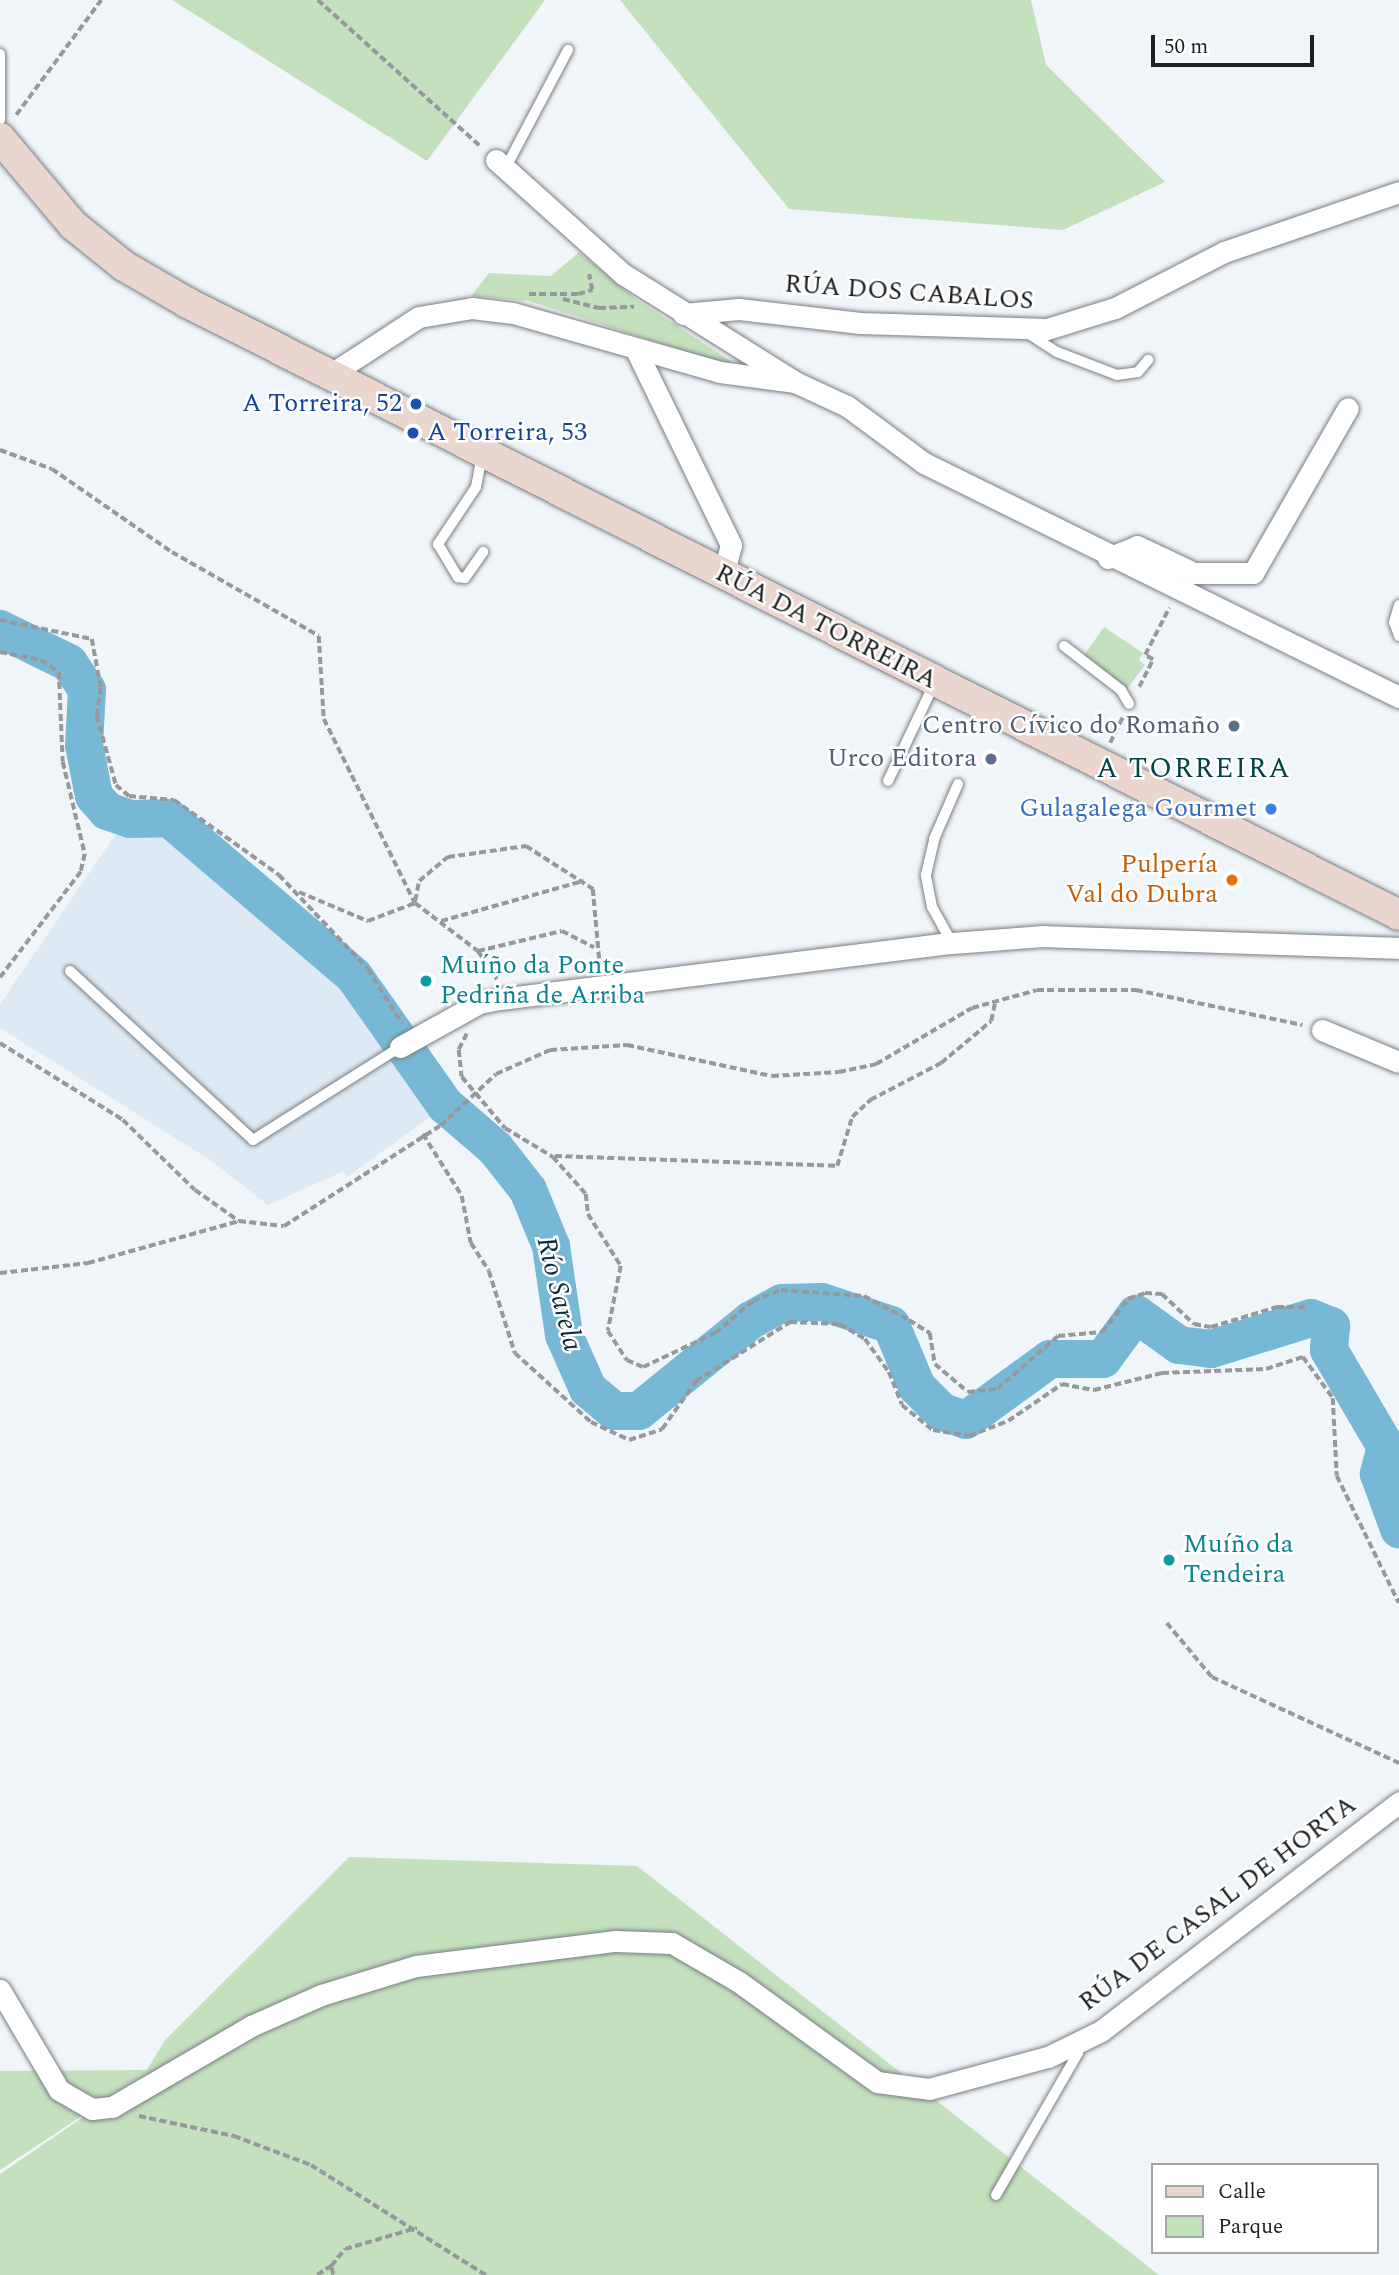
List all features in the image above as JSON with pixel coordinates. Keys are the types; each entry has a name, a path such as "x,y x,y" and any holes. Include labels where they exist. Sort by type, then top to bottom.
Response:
{"main road":[{"name":"RÚA DA TORREIRA","path":"6,128 47,199 124,266 328,376 1399,915"}],"street":[{"path":"500,165 596,252 683,314 795,382 847,406 924,463 1108,558 1399,697"},
{"name":"RÚA DOS CABALOS","path":"683,314 739,309 860,323 1024,330 1115,308 1224,252 1399,192"},
{"path":"328,376 419,317 455,308 513,313 636,350 760,381 795,382"},
{"path":"636,350 727,536 723,575"},
{"path":"1108,558 1138,546 1194,573 1253,573 1348,408"},
{"path":"401,1047 437,1024 490,1001 952,943 1043,936 1399,948"},
{"path":"1322,1030 1399,1062"},
{"name":"RÚA DE CASAL DE HORTA","path":"111,2107 251,2026 321,1995 464,1955 615,1941 673,1943 697,1953 855,2067 900,2088 929,2089 1003,2071 1078,2042 1128,2014 1399,1802"},
{"path":"0,1990 59,2090 92,2109 111,2107"}],"lane":[{"path":"500,165 568,50"},
{"path":"0,54 0,120"},
{"path":"1024,330 1057,352 1117,375 1138,372 1148,360"},
{"path":"482,453 476,487 438,544 458,577 465,578 483,552"},
{"path":"1399,605 1394,622 1399,636"},
{"path":"1063,646 1121,690 1129,704"},
{"path":"888,781 936,682"},
{"path":"952,943 932,907 926,875 934,839 958,784"},
{"path":"71,971 253,1140 401,1047"},
{"path":"996,2195 1079,2053 1078,2042"}],"path":[{"path":"6,128 101,0"},
{"path":"318,0 500,165"},
{"path":"561,298 592,290 587,268"},
{"path":"514,292 561,298 598,308 647,304"},
{"path":"0,450 52,469 172,552 319,636 324,719 415,903 478,951 496,970 490,1001 459,1049 462,1077 479,1093 505,1128 553,1157 581,1185 599,1237 621,1266 608,1331 626,1360 643,1367 716,1333 753,1301 781,1290 864,1296 930,1333 935,1364 949,1382 968,1392 997,1389 1058,1336 1102,1332 1128,1300 1145,1293 1162,1294 1194,1324 1211,1327 1277,1307 1305,1307"},
{"path":"1107,748 1153,660 1144,655 1174,599"},
{"path":"0,620 92,639 101,688 97,716 116,785 129,796 174,800 296,891 368,969 391,1007"},
{"path":"0,652 41,660 59,672 63,762 85,855 81,872 0,978"},
{"path":"415,903 419,881 438,863 516,844 583,881 597,899 594,947 605,986"},
{"path":"441,921 583,881"},
{"path":"296,891 368,921 415,903"},
{"path":"478,951 562,931 594,947"},
{"path":"0,1273 88,1263 239,1221 284,1226 375,1172 423,1134 440,1126 470,1104 496,1074 550,1050 627,1045 772,1076 839,1072 876,1064 972,1008 1037,990 1136,990 1322,1030"},
{"path":"553,1157 837,1166 852,1117 870,1100 941,1063 991,1020 995,1002"},
{"path":"0,1044 123,1120 195,1190 239,1221"},
{"path":"423,1134 462,1196 471,1242 489,1271 516,1353 591,1422 629,1440 662,1429 696,1381 790,1322 840,1324 865,1339 889,1371 902,1405 933,1430 969,1436 1008,1421 1062,1384 1094,1390 1162,1373 1266,1370 1303,1357 1333,1398 1337,1476 1399,1603"},
{"path":"1167,1623 1212,1677 1399,1763"},
{"path":"111,2107 234,2136 311,2165 416,2228 486,2275"},
{"path":"317,2275 364,2238 416,2228"},
{"path":"331,2266 333,2275"}],"shaded area":[{"path":"124,822 168,830 302,939 394,1039 441,1109 346,1178 344,1171 268,1205 210,1160 0,1028 0,1004"}],"green space":[{"path":"172,0 545,0 427,161"},
{"path":"620,0 1031,0 1046,65 1165,182 1063,230 789,209"},
{"path":"579,252 636,299 746,371 529,301 471,296 489,273 551,276"},
{"path":"1104,627 1143,653 1139,660 1145,665 1127,689 1082,658"},
{"path":"349,1857 637,1866 1159,2275 0,2275 0,2174 165,2061 0,2170 0,2071 147,2070 165,2040"}],"waterway":[{"name":"Río Sarela","path":"0,629 69,663 87,690 84,745 94,796 107,811 130,819 169,818 354,976 445,1105 495,1148 528,1190 551,1246 564,1335 588,1389 614,1411 639,1411 751,1320 782,1303 822,1302 891,1325 917,1387 942,1412 966,1420 1050,1359 1103,1359 1136,1314 1179,1345 1211,1349 1311,1318 1331,1326 1329,1350 1386,1447 1399,1452"},
{"name":"Río Sarela","path":"1386,1447 1379,1474 1399,1529"}],"place":[{"name":"A Torreira, 52","path":"416,404"},
{"name":"A Torreira, 53","path":"413,433"},
{"name":"Centro Cívico do Romaño","path":"1234,726"},
{"name":"Urco Editora","path":"991,759"},
{"name":"Gulagalega Gourmet","path":"1271,809"},
{"name":"Pulpería Val do Dubra","path":"1232,880"},
{"name":"Muíño da Ponte Pedriña de Arriba","path":"426,981"},
{"name":"Muíño da Tendeira","path":"1169,1560"}],"district":[{"name":"A TORREIRA","path":"1194,769"}]}
